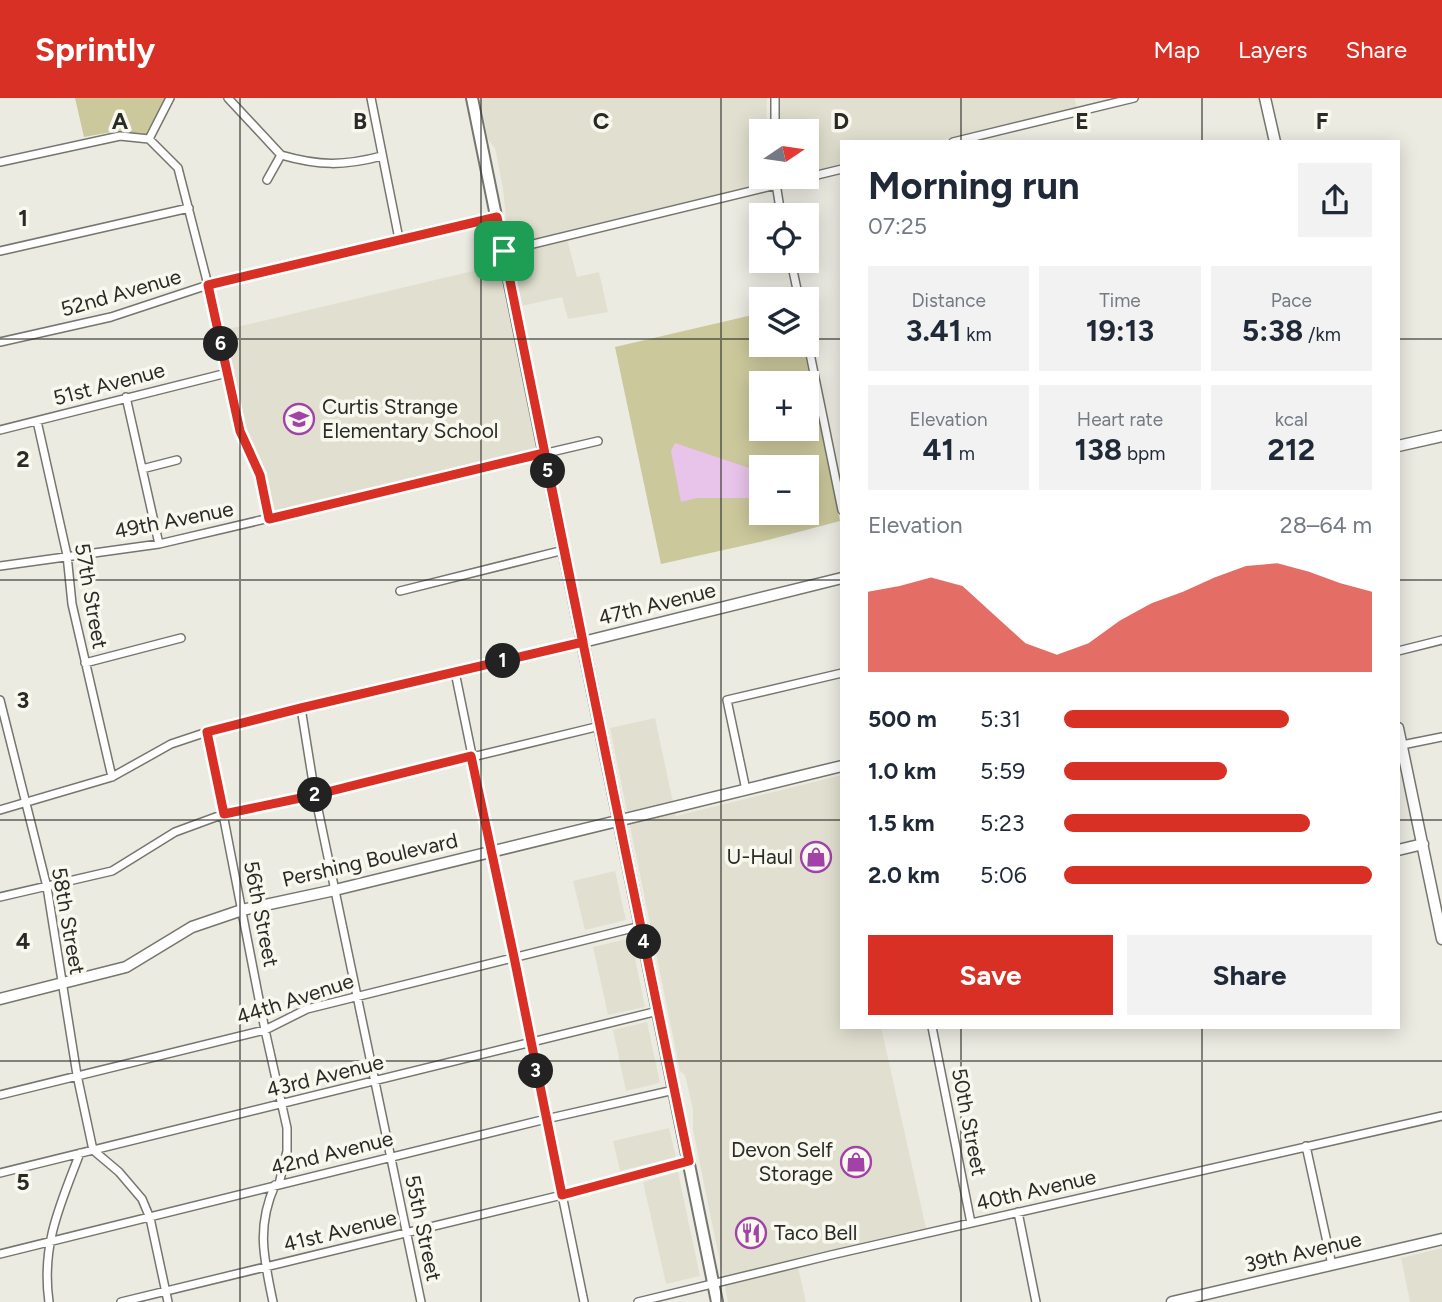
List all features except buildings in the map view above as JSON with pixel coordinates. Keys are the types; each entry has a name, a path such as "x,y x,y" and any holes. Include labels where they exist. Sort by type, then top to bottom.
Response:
{"main road":[{"path":"472,98 717,1302"}],"street":[{"path":"149,139 170,98"},
{"path":"228,98 281,155 311,164 355,163 382,156"},
{"path":"371,98 399,239"},
{"path":"775,98 775,119"},
{"path":"961,140 1134,98"},
{"path":"1265,98 1275,140"},
{"path":"0,162 120,136 149,139 178,168 208,285 240,431 260,475 269,519"},
{"path":"267,180 281,155"},
{"path":"819,173 840,169"},
{"path":"504,251 749,188"},
{"path":"0,251 189,208"},
{"name":"52nd Avenue","path":"0,342 111,317 208,285 497,217"},
{"path":"811,357 840,500"},
{"name":"51st Avenue","path":"0,430 227,373"},
{"path":"126,397 159,544"},
{"name":"57th Street","path":"37,421 67,555 72,604 112,777"},
{"path":"1400,446 1442,436"},
{"name":"49th Avenue","path":"0,566 159,544 598,441"},
{"path":"142,469 177,460"},
{"path":"400,591 564,550"},
{"name":"47th Avenue","path":"0,810 112,777 171,744 207,732 840,578"},
{"path":"85,663 180,638"},
{"path":"1400,650 1442,640"},
{"path":"455,672 584,1302"},
{"path":"746,790 727,700 840,673"},
{"name":"58th Street","path":"0,700 47,887 77,1075 93,1150"},
{"name":"55th Street","path":"301,708 315,795 421,1302"},
{"path":"0,897 112,871 175,832 224,814 315,795 600,726"},
{"name":"56th Street","path":"207,732 265,1030 287,1128 287,1151 264,1215 262,1237 273,1302"},
{"path":"1400,737 1442,939"},
{"path":"1402,746 1442,737"},
{"name":"Pershing Boulevard","path":"0,999 126,967 192,927 242,910 335,890 840,766"},
{"path":"1400,850 1423,844"},
{"name":"44th Avenue","path":"0,1094 265,1030 307,1009 641,926"},
{"name":"43rd Avenue","path":"0,1173 658,1011"},
{"name":"50th Street","path":"932,1029 971,1223"},
{"name":"42nd Avenue","path":"0,1254 389,1157 674,1090"},
{"name":"40th Avenue","path":"638,1302 1442,1116"},
{"path":"1306,1146 1332,1265"},
{"path":"93,1150 131,1185 142,1199 150,1218 168,1302"},
{"path":"49,1302 48,1242 80,1153"},
{"name":"41st Avenue","path":"121,1302 562,1195 689,1161"},
{"path":"1018,1212 1036,1302"},
{"name":"39th Avenue","path":"1172,1302 1442,1238"}],"shaded area":[{"path":"75,98 166,98 145,135 117,131 84,137"},
{"path":"480,98 767,98 766,119 749,119 749,187 565,231 577,277 599,272 608,312 568,319 562,297 522,306 508,237 495,148 488,140"},
{"path":"779,98 1074,98 1077,107 941,140 840,140 840,165 819,170 819,119 779,119"},
{"path":"498,265 536,445 535,451 274,511 259,457 245,428 224,330"},
{"path":"749,316 749,357 806,357 808,371 749,371 749,441 819,441 819,421 840,521 661,564 615,347"},
{"path":"675,443 749,468 749,498 697,498 681,502 671,451"},
{"path":"655,718 676,816 840,775 840,1029 881,1029 926,1228 796,1258 806,1302 728,1302 693,1130 693,1110 685,1075 680,1071 610,728"},
{"path":"615,871 626,920 585,930 573,881"},
{"path":"631,938 645,1007 608,1015 593,947"},
{"path":"647,1022 660,1083 626,1091 613,1030"},
{"path":"669,1128 676,1157 620,1171 613,1141"},
{"path":"678,1172 700,1276 666,1284 643,1182"},
{"path":"1442,1248 1442,1302 1410,1302 1401,1258"}],"place":[{"name":"Curtis Strange Elementary School","path":"299,419"},
{"name":"U-Haul","path":"816,857"},
{"name":"Devon Self Storage","path":"856,1162"},
{"name":"Taco Bell","path":"751,1233"}],"route":[{"path":"504,251 497,217 208,285 240,431 260,475 269,519 544,453 564,550 689,1161 562,1195 471,756 315,795 224,814 207,732 301,708 490,664 583,642 504,251"}]}
